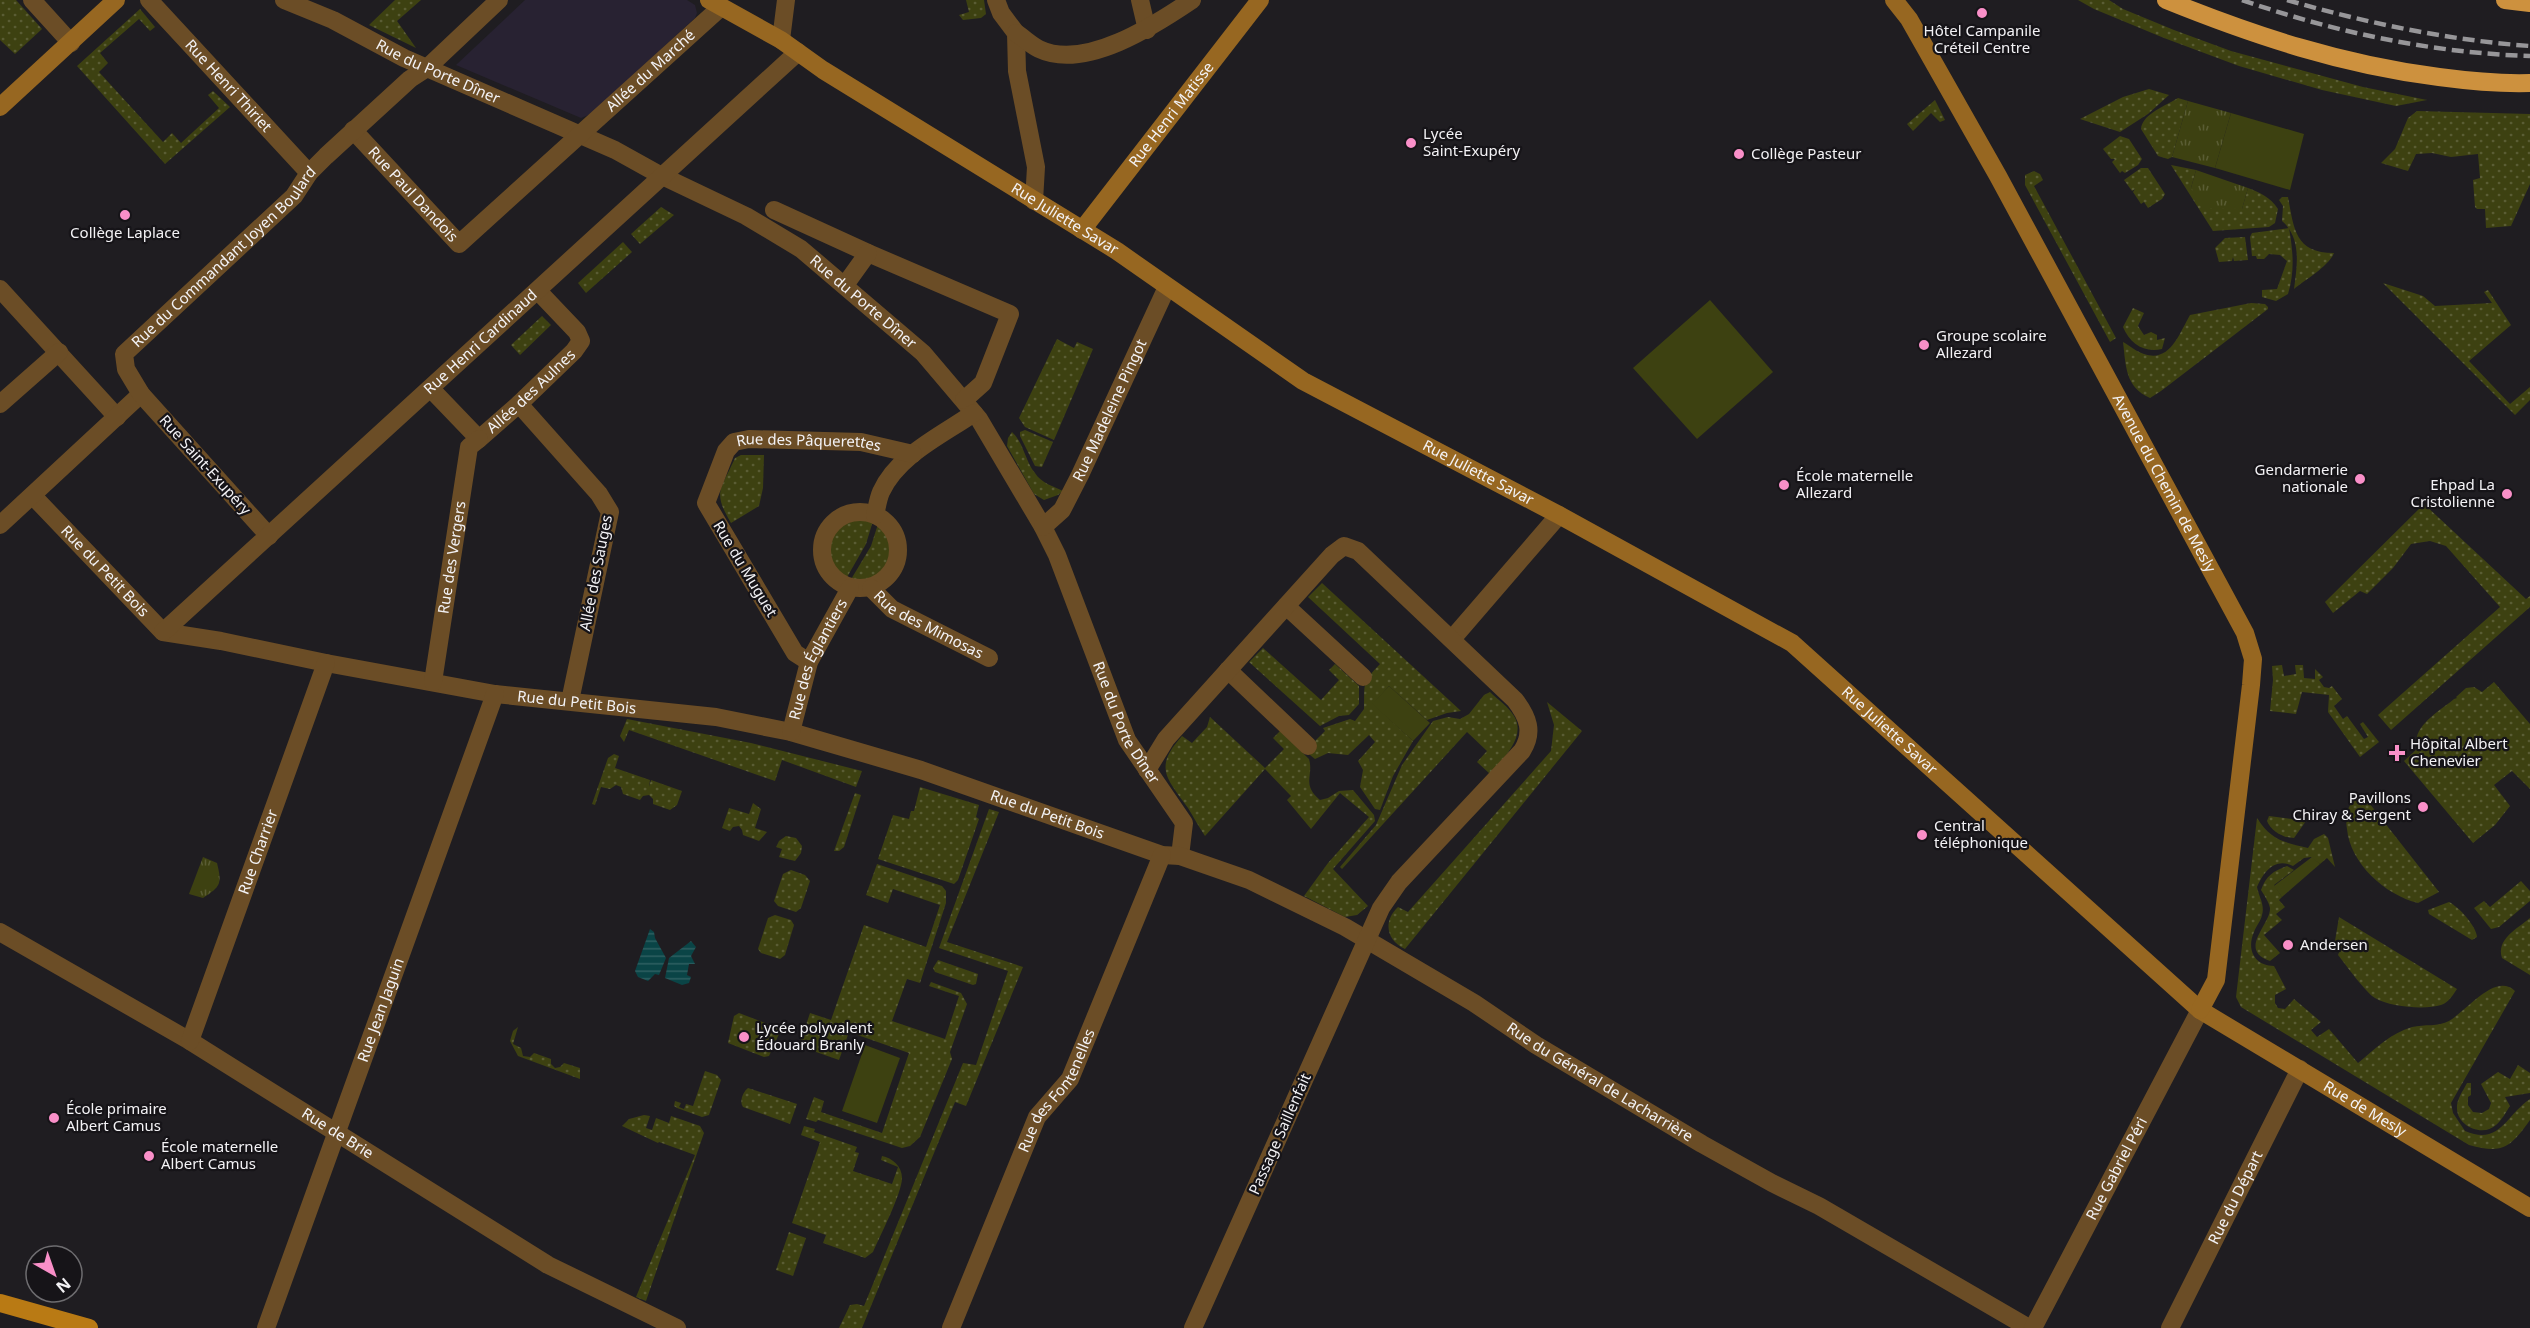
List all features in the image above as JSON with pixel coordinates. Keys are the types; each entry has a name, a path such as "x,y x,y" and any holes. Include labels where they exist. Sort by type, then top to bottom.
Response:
{"highway":[{"path":"2166,0 2231,26 2301,49 2386,70 2499,84 2530,91"},
{"path":"2505,0 2530,3"},
{"path":"2499,84 2530,83"}],"main road":[{"path":"0,1303 42,1322 88,1328"}],"street":[{"path":"32,0 71,43"},
{"path":"0,107 116,0"},
{"name":"Rue Henri Thiriet","path":"148,0 309,173"},
{"name":"Rue du Porte Dîner","path":"284,0 333,20 427,68 581,134 746,216 801,249 923,353 972,411 1043,527 1057,555 1127,740 1184,823 1171,855"},
{"name":"Rue du Commandant Joyen Boulard","path":"141,394 126,369 124,354 294,196 309,173 354,130 410,80 427,68 499,0"},
{"path":"781,40 786,0"},
{"path":"996,0 1001,13 1016,33 1040,50 1060,54 1091,52 1147,30 1192,0"},
{"path":"1140,0 1147,30"},
{"name":"Rue Henri Matisse","path":"1082,230 1260,0"},
{"name":"Avenue du Chemin de Mesly","path":"1898,2 1998,176 2245,633 2253,659 2216,980 2200,1010"},
{"name":"Rue Juliette Savar","path":"715,4 781,40 1082,230 1213,316 1304,381 1559,515 1792,643 2200,1010"},
{"name":"Allée du Marché","path":"581,134 715,4"},
{"path":"1016,33 1017,71 1036,167 1034,201"},
{"name":"Rue Henri Cardinaud","path":"163,632 538,291 660,175 798,52"},
{"name":"Rue Paul Dandois","path":"354,130 459,244 581,134"},
{"path":"774,210 868,254 1010,314 972,411 913,454 894,471 881,492 875,515"},
{"path":"845,285 868,254"},
{"name":"Rue Madeleine Pingot","path":"1043,527 1062,510 1080,476 1167,287"},
{"path":"0,289 117,417"},
{"name":"Allée des Aulnes","path":"430,389 479,439 519,404 574,351 581,341 577,332 538,291"},
{"path":"0,404 59,352"},
{"path":"0,525 141,394"},
{"name":"Rue Saint-Exupéry","path":"141,394 269,536"},
{"name":"Allée des Sauges","path":"519,404 599,494 610,512 570,701"},
{"name":"Rue des Vergers","path":"433,682 469,447 479,439"},
{"name":"Rue des Pâquerettes","path":"719,467 726,451 734,442 749,439 861,442 913,454"},
{"name":"Rue du Muguet","path":"719,467 706,503 795,653 809,662"},
{"name":"Rue du Petit Bois","path":"33,496 163,632 221,641 495,694 716,717 791,732 921,770 1171,855"},
{"path":"857,512 875,515 888,524 896,537 899,553 894,568 885,580 871,588 850,588 834,580 824,565 821,547 827,530 840,517 857,512"},
{"path":"1452,639 1559,515"},
{"name":"Passage Saillenfait","path":"1193,1328 1381,908 1399,882 1528,742 1526,715 1515,700 1358,551 1344,546 1332,555 1286,606"},
{"name":"Rue des Églantiers","path":"791,732 809,662 850,588"},
{"name":"Rue des Mimosas","path":"871,588 892,609 989,658"},
{"path":"1147,770 1166,739 1286,606 1363,677"},
{"name":"Rue Charrier","path":"190,1041 326,663"},
{"path":"1228,670 1308,746"},
{"name":"Rue Jean Jaguin","path":"266,1328 495,694"},
{"name":"Rue du Général de Lacharrière","path":"1171,855 1249,880 1366,939 1474,1003 1536,1045 1702,1144 1819,1206 2029,1328"},
{"name":"Rue des Fontenelles","path":"951,1328 1037,1117 1070,1079 1171,855"},
{"name":"Rue de Brie","path":"0,932 190,1041 382,1159 548,1265 677,1328"},
{"name":"Rue de Mesly","path":"2200,1010 2530,1208"},
{"name":"Rue Gabriel Péri","path":"2033,1328 2200,1010"},
{"name":"Rue du Départ","path":"2170,1328 2300,1069"}],"shaded area":[{"path":"525,0 687,0 695,5 697,13 695,18 591,114 581,118 456,65"}],"green space":[{"path":"0,0 16,0 42,29 15,54 0,40"},
{"path":"395,0 421,0 397,21 416,48 369,25"},
{"path":"966,0 984,0 986,14 981,18 963,20 959,15 969,12"},
{"path":"2078,0 2109,0 2123,9 2231,51 2363,87 2427,100 2396,106 2322,90 2239,66 2164,38"},
{"path":"140,9 155,27 150,31 139,19 100,53 108,63 99,72 163,142 172,133 181,143 219,108 208,95 213,91 230,107 165,164 77,66"},
{"path":"2149,89 2169,95 2148,114 2120,132 2080,119 2123,97"},
{"path":"2178,98 2188,101 2172,157 2168,159 2158,156 2141,129 2150,114"},
{"path":"1935,100 1945,120 1940,122 1931,113 1913,131 1907,124"},
{"path":"2188,101 2231,113 2215,168 2172,157"},
{"path":"2417,111 2530,114 2530,184 2511,226 2486,228 2485,209 2475,207 2473,180 2480,178 2478,154 2451,157 2432,153 2416,154 2408,171 2381,163 2395,149 2408,118"},
{"path":"2231,113 2304,134 2290,190 2215,168"},
{"path":"2120,136 2129,139 2142,159 2138,165 2125,173 2122,171 2120,173 2112,162 2115,159 2111,159 2103,149"},
{"path":"2171,165 2196,170 2191,188 2242,209 2248,188 2261,194 2272,201 2278,209 2275,223 2269,227 2213,231"},
{"path":"2141,168 2148,168 2165,194 2162,199 2148,208 2144,202 2141,204 2133,192 2135,189 2132,191 2124,180"},
{"path":"2196,170 2248,188 2242,209 2206,208 2191,188"},
{"path":"2034,171 2040,174 2043,180 2034,186 2116,338 2110,342 2025,185 2025,175"},
{"path":"2282,197 2288,197 2295,229 2304,244 2321,252 2334,253 2322,268 2294,289 2297,253 2293,236 2282,221 2283,206 2279,200"},
{"path":"661,207 674,215 640,244 631,234"},
{"path":"2289,228 2293,261 2292,277 2288,294 2276,301 2262,297 2262,290 2277,289 2287,261 2280,255 2269,254 2264,259 2252,256 2250,237 2252,233"},
{"path":"2245,237 2248,260 2234,261 2233,257 2232,261 2219,262 2215,248 2225,238"},
{"path":"623,242 632,252 586,293 578,283"},
{"path":"2383,283 2423,296 2435,306 2492,303 2484,292 2488,290 2511,325 2469,361 2510,404 2530,387 2530,400 2515,415"},
{"path":"1710,300 1773,372 1697,439 1633,368"},
{"path":"2251,303 2265,304 2268,309 2161,391 2150,398 2131,382 2126,367 2123,342 2144,354 2153,356 2161,354 2173,345 2190,315"},
{"path":"2133,308 2144,313 2138,326 2144,335 2151,332 2157,335 2157,340 2165,338 2162,349 2149,350 2138,346 2126,333 2123,327"},
{"path":"542,316 551,325 520,355 511,345"},
{"path":"1057,339 1074,348 1077,342 1093,349 1054,440 1025,427 1019,418"},
{"path":"1025,430 1053,442 1042,467 1035,466 1020,436 1020,432"},
{"path":"1012,432 1040,479 1063,491 1058,495 1044,500 1034,494 1007,446"},
{"path":"741,455 764,455 763,488 759,506 731,523 720,497 723,484 735,458"},
{"path":"2424,504 2526,599 2530,596 2530,607 2391,730 2378,715 2500,607 2446,546 2430,541 2411,544 2393,568 2367,594 2360,591 2333,613 2325,602"},
{"path":"863,518 873,521 866,544 846,579 831,561 830,542 841,526"},
{"path":"878,524 887,534 891,544 892,554 889,564 874,578 863,582 850,581 871,546"},
{"path":"1322,583 1461,711 1427,720 1389,686 1373,704 1413,741 1393,776 1380,810 1375,809 1360,787 1363,770 1358,761 1375,742 1369,735 1348,755 1328,753 1315,759 1305,751 1325,731 1323,728 1350,719 1355,721 1364,709 1364,689 1367,680 1380,664 1308,597"},
{"path":"1263,648 1321,700 1339,680 1329,670 1335,664 1359,686 1359,704 1349,715 1339,716 1320,726 1249,662"},
{"path":"2282,665 2284,676 2296,674 2295,665 2303,665 2304,678 2315,679 2315,669 2323,677 2319,680 2324,687 2332,686 2342,699 2334,706 2343,719 2347,716 2364,739 2368,737 2360,724 2363,722 2379,742 2360,757 2328,712 2329,695 2302,692 2296,714 2270,711 2272,666"},
{"path":"2494,682 2530,724 2530,789 2512,771 2494,785 2510,806 2495,825 2473,843 2404,761 2418,748 2416,741 2418,733 2428,720 2457,698 2466,688 2474,687 2482,692"},
{"path":"1389,686 1430,723 1413,741 1372,704"},
{"path":"1490,692 1509,709 1517,724 1515,740 1501,762 1490,774 1477,762 1487,751 1467,732 1342,869 1340,867 1376,825 1402,765 1433,721 1448,717 1460,719 1469,714 1484,695"},
{"path":"1547,702 1582,731 1405,949 1390,935 1389,924 1393,912 1398,907 1408,912 1551,751 1554,725"},
{"path":"1210,717 1265,768 1284,749 1273,738 1280,731 1309,759 1309,784 1320,800 1339,791 1353,790 1374,815 1375,821 1333,869 1368,906 1357,915 1345,917 1304,896 1328,863 1369,817 1340,793 1311,829 1287,800 1291,796 1265,769 1205,836 1169,780 1166,765 1173,747 1182,736 1192,743 1207,727"},
{"path":"627,719 751,743 862,771 856,787 782,760 775,781 629,730 624,742 620,736"},
{"path":"614,754 619,756 615,768 650,780 649,787 651,780 682,791 677,805 670,810 653,804 653,799 649,795 643,796 640,800 623,794 621,787 616,785 610,789 601,787 595,805 592,804 608,758"},
{"path":"920,787 979,805 976,817 979,819 958,880 954,884 878,859 893,815 909,819 911,811 914,811"},
{"path":"855,793 861,795 844,847 839,851 834,851"},
{"path":"2359,796 2366,799 2439,892 2418,903 2393,893 2371,876 2355,854 2346,824 2349,806"},
{"path":"753,803 761,809 755,828 767,832 759,841 743,835 739,826 733,827 730,831 722,828 729,808 749,814"},
{"path":"989,809 999,812 947,942 1023,967 966,1106 955,1102 862,1328 839,1328 850,1305 864,1306 963,1063 976,1065 1008,971 939,948"},
{"path":"2269,816 2306,821 2294,838 2290,838 2271,828 2267,821"},
{"path":"2257,818 2273,836 2291,844 2308,848 2314,839 2324,834 2328,838 2335,867 2327,858 2320,864 2311,857 2304,858 2293,866 2276,864 2267,871 2257,887 2263,911 2252,939 2252,951 2257,960 2274,966 2286,989 2275,995 2278,1008 2285,1009 2294,999 2321,1022 2311,1030 2317,1037 2329,1029 2358,1063 2397,1033 2412,1027 2445,1023 2481,995 2499,986 2507,986 2515,991 2451,1103 2453,1113 2465,1131 2487,1135 2502,1127 2530,1099 2530,1120 2511,1143 2490,1149 2469,1145 2241,1007 2236,997"},
{"path":"786,836 796,838 802,846 801,853 795,861 779,857 782,849 776,847 779,841"},
{"path":"203,857 217,863 220,880 217,887 203,898 189,894"},
{"path":"2312,857 2320,864 2282,897 2274,886"},
{"path":"877,864 942,886 946,891 946,903 920,983 907,979 892,1021 945,1039 959,996 929,986 931,982 961,993 967,1004 950,1052 952,1059 920,1137 910,1146 902,1148 818,1120 816,1122 806,1119 814,1097 824,1101 821,1112 882,1133 909,1053 849,1032 839,1060 799,1046 810,1013 831,1020 864,925 926,947 940,905 893,889 888,903 866,895"},
{"path":"2287,866 2294,870 2274,885 2282,897 2279,900 2285,907 2276,914 2282,920 2264,935 2280,953 2270,961 2256,950 2258,936 2270,908 2261,890 2271,875"},
{"path":"791,870 805,875 810,881 801,908 796,912 778,906 774,901 783,874"},
{"path":"2521,881 2530,891 2530,901 2499,927 2491,929 2474,908 2484,901 2490,907"},
{"path":"2449,902 2466,917 2477,937 2472,940 2429,914 2428,910"},
{"path":"775,915 791,920 794,925 785,955 780,959 761,953 758,949 768,918"},
{"path":"2339,917 2457,989 2450,999 2434,1007 2398,1005 2375,998 2361,985 2338,955 2341,947 2335,941"},
{"path":"2530,918 2530,975 2502,958 2501,951 2509,935"},
{"path":"938,960 978,974 976,984 973,985 935,972 933,968"},
{"path":"739,1013 778,1028 779,1034 769,1056 764,1057 728,1043 734,1016"},
{"path":"518,1027 513,1044 521,1048 523,1056 530,1057 534,1053 551,1059 551,1064 555,1068 564,1063 580,1068 580,1079 518,1056 510,1041 513,1031"},
{"path":"865,1045 900,1058 877,1123 842,1111"},
{"path":"2518,1065 2530,1073 2530,1093 2505,1097 2510,1106 2500,1121 2491,1128 2478,1130 2466,1125 2458,1115 2457,1106 2467,1083 2471,1083 2468,1105 2473,1112 2482,1113 2489,1109 2491,1103 2481,1084 2498,1072 2510,1079"},
{"path":"705,1071 717,1075 721,1080 709,1115 702,1117 674,1106 675,1101 681,1103 679,1107 684,1109 686,1104 693,1106"},
{"path":"748,1088 797,1104 790,1124 743,1107 742,1097"},
{"path":"644,1115 650,1116 646,1128 652,1130 656,1118 669,1123 671,1116 700,1126 704,1133 646,1301 636,1297 695,1155 658,1143 622,1126 629,1119"},
{"path":"804,1126 815,1129 814,1132 857,1147 855,1152 859,1153 853,1171 892,1184 898,1167 881,1160 882,1156 893,1161 898,1166 900,1170 901,1185 895,1204 873,1252 865,1258 823,1243 826,1235 792,1223 820,1142 801,1135"},
{"path":"789,1232 806,1238 793,1276 776,1270"}],"water":[{"path":"650,929 654,932 666,958 659,975 655,974 648,981 638,977 635,971"},
{"path":"691,941 696,947 691,956 695,964 689,964 687,975 691,977 689,983 682,985 665,978 669,958"}],"railway":[{"path":"2242,0 2312,22 2384,39 2457,50 2530,56"},
{"path":"2287,0 2407,29 2468,40 2530,46"}],"place":[{"name":"Hôtel Campanile Créteil Centre","path":"1982,13"},
{"name":"Lycée Saint-Exupéry","path":"1411,143"},
{"name":"Collège Pasteur","path":"1739,154"},
{"name":"Collège Laplace","path":"125,215"},
{"name":"Groupe scolaire Allezard","path":"1924,345"},
{"name":"Gendarmerie nationale","path":"2360,479"},
{"name":"École maternelle Allezard","path":"1784,485"},
{"name":"Ehpad La Cristolienne","path":"2507,494"},
{"name":"Hôpital Albert Chenevier","path":"2397,753"},
{"name":"Pavillons Chiray & Sergent","path":"2423,807"},
{"name":"Central téléphonique","path":"1922,835"},
{"name":"Andersen","path":"2288,945"},
{"name":"Lycée polyvalent Édouard Branly","path":"744,1037"},
{"name":"École primaire Albert Camus","path":"54,1118"},
{"name":"École maternelle Albert Camus","path":"149,1156"}]}
